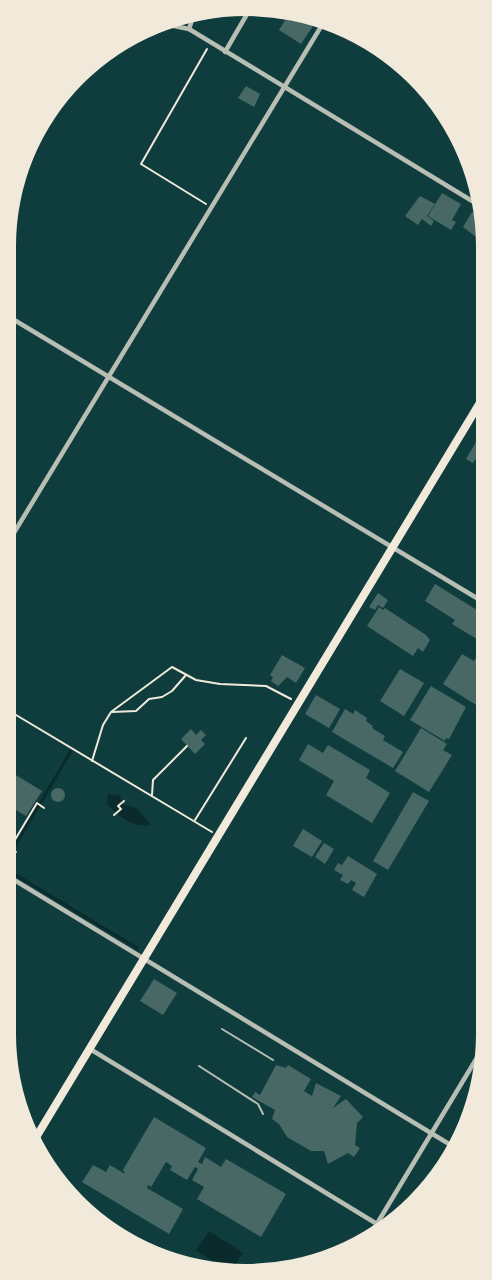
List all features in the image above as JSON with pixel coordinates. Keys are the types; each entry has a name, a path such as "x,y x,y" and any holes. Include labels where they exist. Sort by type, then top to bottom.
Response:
{"main road":[{"path":"39,1133 146,959 476,409"}],"street":[{"path":"225,52 246,16"},
{"path":"189,29 191,23"},
{"path":"178,27 189,29 471,200"},
{"path":"16,529 320,29"},
{"path":"16,321 476,597"},
{"path":"16,881 448,1143"},
{"path":"90,1049 376,1223"},
{"path":"378,1222 474,1062"}],"lane":[{"path":"222,1029 273,1060"},
{"path":"199,1066 258,1104 263,1114"}],"path":[{"path":"211,43 141,159 141,164 211,207"},
{"path":"92,761 103,725 111,712 172,667 196,680 220,684 266,686 299,704"},
{"path":"111,712 136,711 149,699 162,697 172,691 186,675"},
{"path":"16,715 195,820 219,837"},
{"path":"195,820 246,738"},
{"path":"152,795 153,780 187,746"},
{"path":"114,815 121,809 118,806 124,801"},
{"path":"16,838 37,803 44,808"}],"water":[{"path":"108,794 119,795 124,805 137,808 151,825 138,825 122,817 107,804"},
{"path":"209,1231 243,1253 236,1263 215,1262 196,1251"}],"building":[{"path":"285,20 313,27 301,44 279,30"},
{"path":"246,86 260,94 254,107 238,98"},
{"path":"442,193 461,204 452,220 456,222 451,230 428,216"},
{"path":"420,196 435,204 427,216 434,221 431,226 422,219 418,225 405,216"},
{"path":"472,212 473,213 475,236 463,227"},
{"path":"476,442 476,458 473,463 466,459"},
{"path":"435,584 476,609 476,639 452,624 455,620 425,601"},
{"path":"378,593 388,600 383,608 378,605 375,610 369,607"},
{"path":"379,607 383,610 385,608 426,635 430,640 423,652 418,648 413,656 367,626"},
{"path":"462,654 474,661 476,658 476,705 443,684"},
{"path":"282,655 305,668 296,683 287,677 278,686 271,681 273,677 270,675"},
{"path":"400,669 424,683 404,716 380,701"},
{"path":"431,686 466,707 449,739 446,738 445,741 410,720"},
{"path":"316,695 340,709 329,728 305,714"},
{"path":"345,709 353,714 355,710 367,718 366,721 373,726 372,728 385,736 383,740 403,752 393,768 332,732"},
{"path":"421,728 447,744 443,750 452,755 429,792 395,771"},
{"path":"191,729 196,735 201,730 206,735 201,740 205,744 195,754 181,739"},
{"path":"308,744 323,753 328,745 370,770 366,778 390,793 372,823 326,795 334,781 299,760"},
{"path":"16,775 42,791 26,816 16,810"},
{"path":"58,788 63,790 65,795 63,800 58,802 53,800 51,795 53,790"},
{"path":"413,792 429,801 388,870 373,861"},
{"path":"303,829 322,841 312,857 293,846"},
{"path":"324,843 334,849 325,864 315,857"},
{"path":"348,856 377,874 364,897 352,890 356,883 351,880 348,884 340,880 343,875 334,870 338,863 342,865"},
{"path":"154,979 177,993 163,1015 140,1001"},
{"path":"276,1065 286,1068 288,1065 311,1079 304,1091 312,1096 316,1083 341,1096 333,1108 346,1099 363,1117 357,1123 355,1145 360,1148 354,1157 348,1153 328,1164 324,1151 311,1151 287,1137 279,1124 272,1119 275,1110 252,1097 255,1092 260,1095"},
{"path":"154,1117 206,1148 198,1162 202,1164 205,1157 221,1167 226,1159 286,1194 261,1237 197,1199 204,1187 192,1180 198,1169 195,1167 187,1180 170,1170 172,1166 166,1162 151,1187 148,1185 147,1188 183,1209 169,1234 82,1182 93,1165 106,1172 110,1165 125,1174 123,1170"}],"waterway":[{"path":"16,844 71,751"},
{"path":"16,875 137,948"}]}
